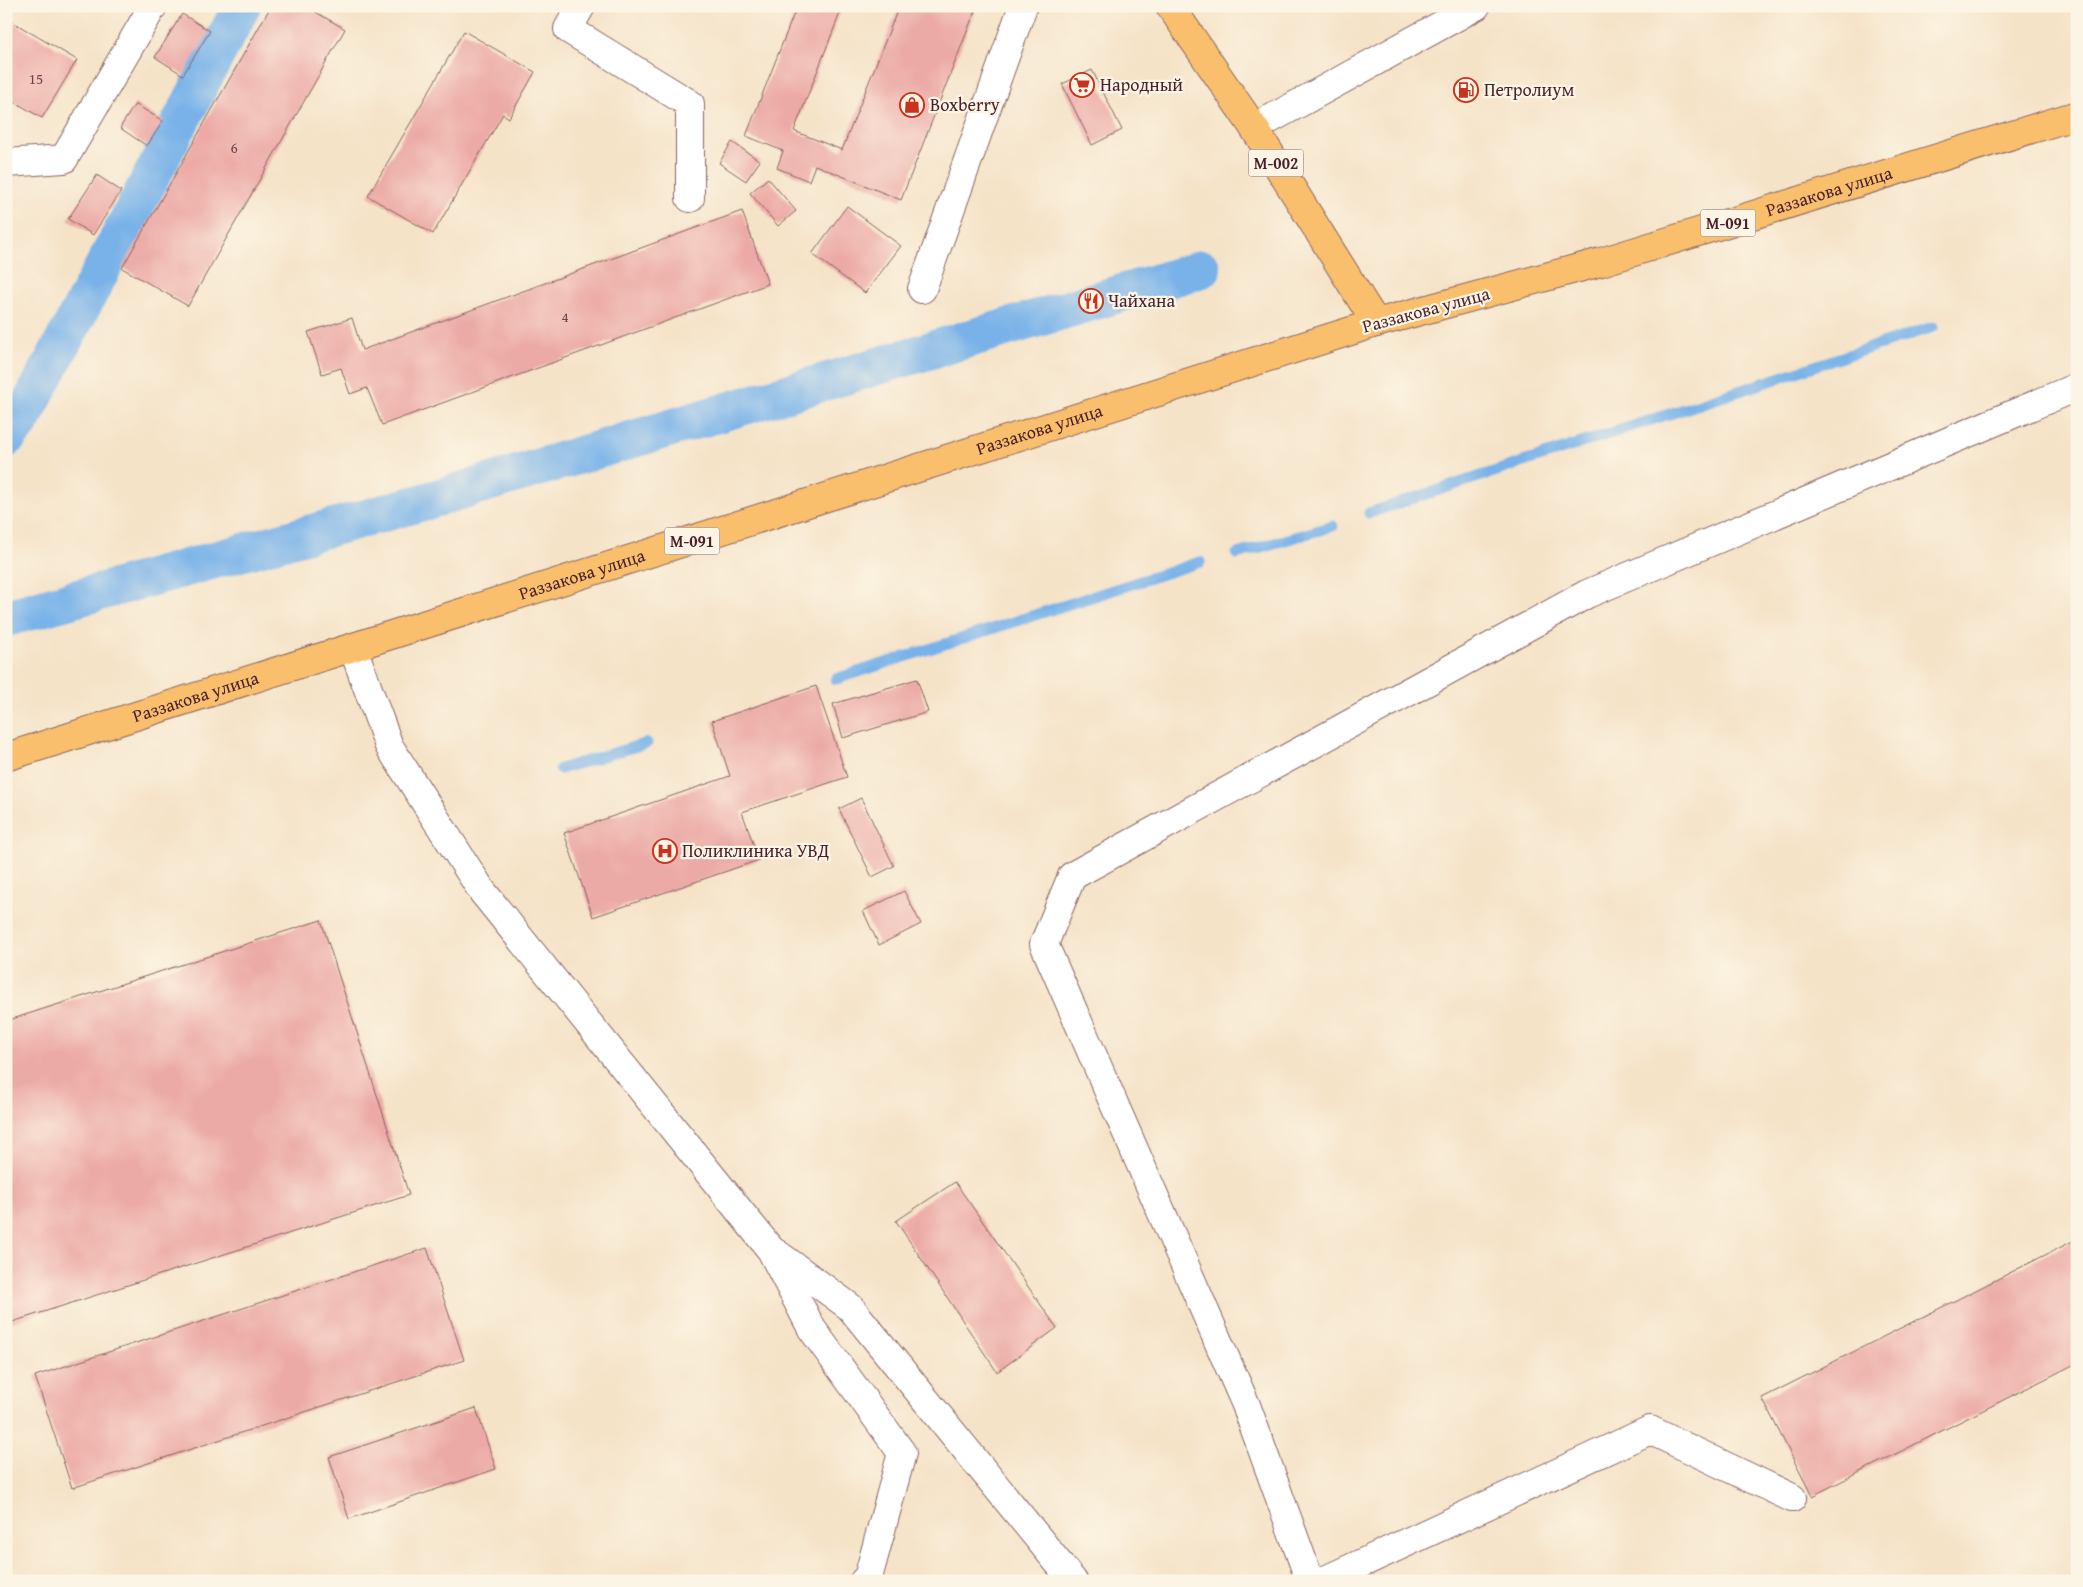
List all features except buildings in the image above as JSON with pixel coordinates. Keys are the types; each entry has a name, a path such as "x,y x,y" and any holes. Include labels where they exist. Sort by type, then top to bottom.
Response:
{"main road":[{"name":"M-002","path":"1170,6 1254,128 1376,323"},
{"name":"Раззакова улица","path":"6,757 1376,323 1601,262 2077,115"}],"street":[{"path":"6,163 64,159 154,6"},
{"path":"581,6 568,29 690,104 690,198"},
{"path":"922,289 1023,6"},
{"path":"1254,128 1476,6"},
{"path":"1310,1581 1246,1405 1044,944 1072,876 1587,594 2077,387"},
{"path":"353,648 389,746 482,891 771,1250 812,1329 902,1453 868,1578 864,1581"},
{"path":"771,1250 850,1307 1073,1581"},
{"path":"1323,1581 1650,1430 1792,1498"}],"waterway":[{"path":"6,439 20,423 242,6"},
{"path":"6,618 427,501 1202,269"},
{"path":"1369,513 1933,327"},
{"path":"1237,554 1333,526"},
{"path":"836,679 1200,562"},
{"path":"560,769 647,743"}],"place":[{"name":"Народный","path":"1082,85"},
{"name":"Петролиум","path":"1466,90"},
{"name":"Boxberry","path":"912,105"},
{"name":"Чайхана","path":"1091,301"},
{"name":"Поликлиника УВД","path":"665,851"}]}
